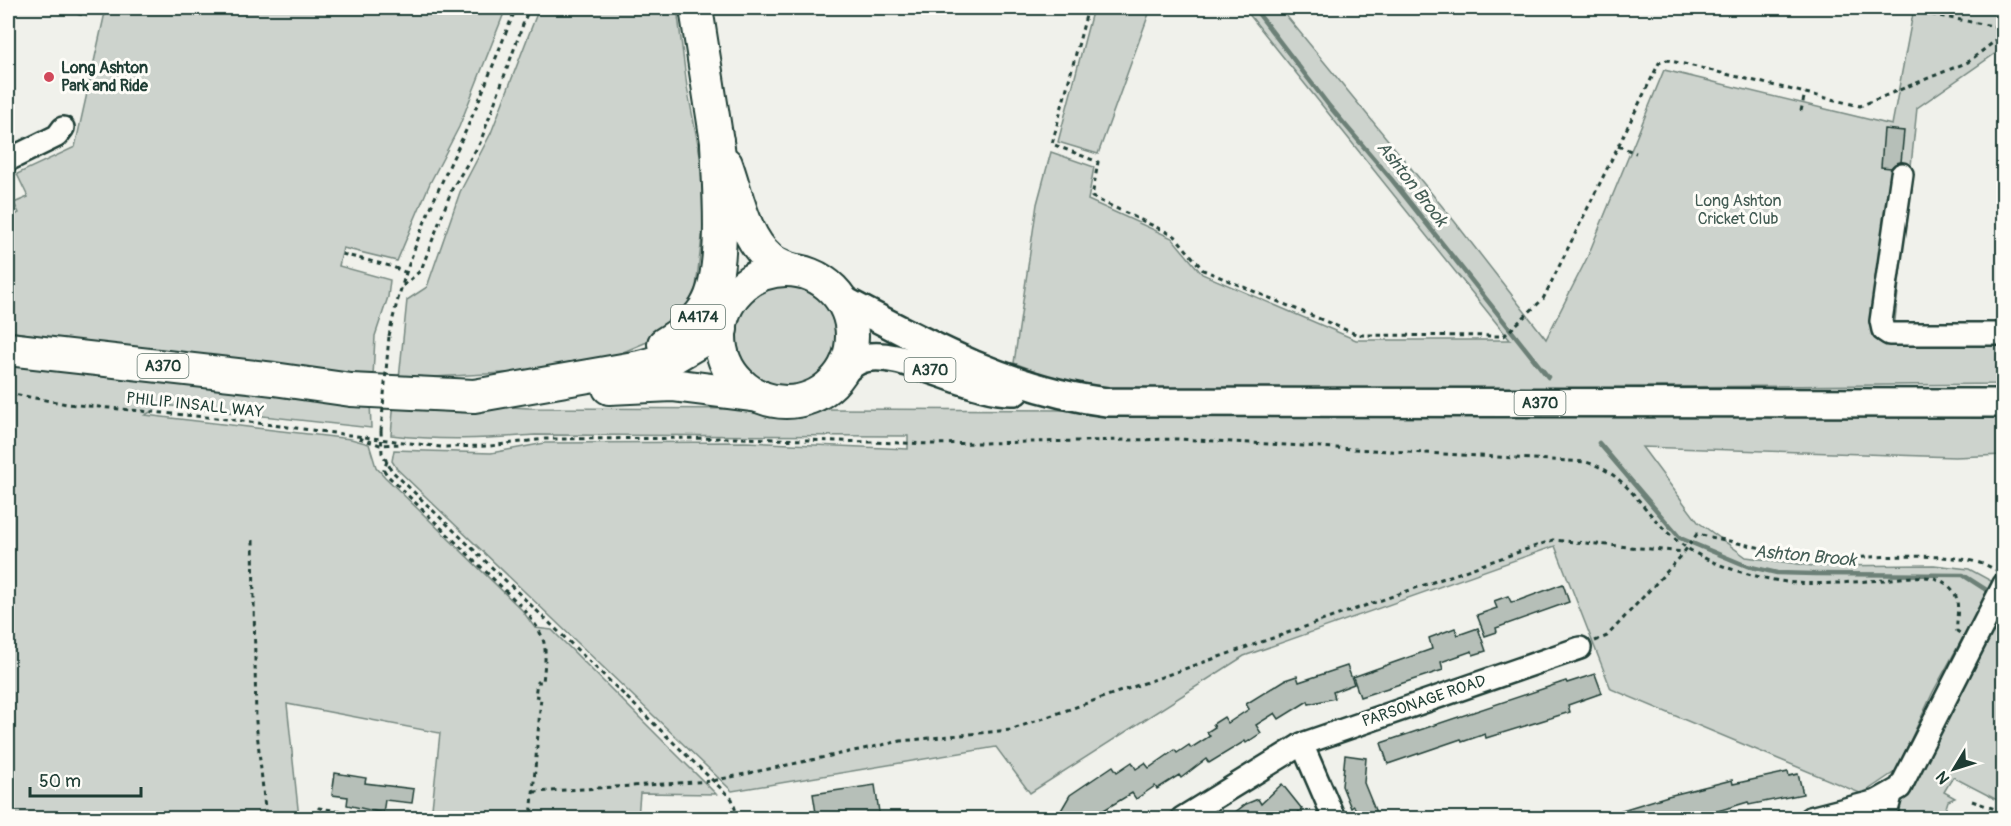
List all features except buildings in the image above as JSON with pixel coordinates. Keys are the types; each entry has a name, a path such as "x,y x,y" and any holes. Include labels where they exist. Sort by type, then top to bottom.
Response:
{"highway":[{"name":"A4174","path":"535,387 621,362 661,346 687,330 706,307 717,274 719,226 717,141 696,8"},
{"path":"717,141 752,236 771,261 791,270 810,274 828,284 841,299 851,321 852,345 844,368 830,386 814,396 796,401 778,401 760,396 743,385 730,369 722,350 723,319 730,290 730,246 717,141"},
{"path":"723,319 737,291 753,279 771,271 791,270"},
{"name":"A370","path":"8,347 374,392 474,396 535,387 670,359 723,319"},
{"name":"A370","path":"535,387 574,389 672,385 760,396"}],"main road":[{"name":"A370","path":"841,299 921,340 1040,389 1107,402 2004,404"},
{"name":"A370","path":"830,386 855,361 872,356 888,357 968,383 1010,391 1040,389"}],"street":[{"path":"8,160 57,136 63,128"},
{"path":"1902,174 1881,321 1883,330 1890,334 2004,334"},
{"path":"1810,819 1892,795 1900,788 2000,591"},
{"name":"PARSONAGE ROAD","path":"1182,819 1302,744 1545,650 1580,648"},
{"path":"1302,744 1334,819"},
{"path":"1885,819 1892,795"}],"path":[{"path":"42,8 87,15"},
{"path":"516,8 462,139 444,176 401,287 389,336 380,442 392,471 732,799 738,819"},
{"path":"401,287 421,270 452,189 480,143 529,8"},
{"path":"1088,8 1052,144 1098,162 1092,197 1175,236 1203,270 1358,335 1504,336 1520,323 1543,299 1659,63 1667,60 1860,106 1968,62 2004,34"},
{"path":"1896,8 2004,28"},
{"path":"1801,111 1805,93"},
{"path":"1618,146 1636,153"},
{"path":"342,254 407,273"},
{"name":"PHILIP INSALL WAY","path":"8,393 67,404 227,419 351,435 380,442 441,447 490,446 545,439 742,438 933,444 1178,439 1586,462 1606,468 1620,480 1666,531 1715,563 1748,575 1779,581 1849,582 1919,577 1936,579 1945,583 1956,595 1957,631 1975,644"},
{"path":"387,460 384,470 387,475 524,608 539,628 547,646 543,682 537,682 535,696 542,697 531,819"},
{"path":"1580,648 1607,636 1690,546 1697,534 1811,556 1911,556 1984,562 2004,576"},
{"path":"253,540 256,722 266,819"},
{"path":"534,792 712,781 901,741 1010,730 1552,540 1684,552"},
{"path":"1972,801 2004,812"},
{"path":"317,819 319,808 388,819"}],"green space":[{"path":"106,8 506,8 459,127 430,183 397,261 343,248 339,266 390,280 388,297 375,336 373,377 263,368 8,331 8,219 19,213 14,203 28,197 17,174 75,147"},
{"path":"539,8 677,8 687,87 702,165 703,229 696,287 681,320 654,339 621,353 572,369 399,379 407,300 427,287 460,192 491,133"},
{"path":"1093,8 1151,8 1098,154 1058,142"},
{"name":"Long Ashton Cricket Club","path":"1244,8 1280,8 1455,222 1546,339 1587,258 1664,70 1892,125 1914,8 2003,8 2003,48 1917,108 1894,330 2003,339 2003,384 1092,392 1014,363 1037,204 1051,152 1094,167 1088,200 1172,238 1202,274 1356,340 1510,340"},
{"path":"782,283 802,287 820,298 831,316 835,336 831,356 820,374 802,385 782,389 762,385 744,374 733,356 729,336 733,316 744,298 762,287"},
{"path":"8,364 370,401 371,428 163,405 145,415 351,439 369,444 376,467 385,477 522,610 535,628 552,630 716,794 640,793 638,818 431,818 440,733 287,704 299,818 8,818"},
{"path":"394,401 529,408 1354,411 2003,418 2004,455 1955,457 1642,447 1698,522 1746,557 1813,566 1934,565 1969,569 1993,582 1933,692 1896,771 1862,794 1611,689 1555,546 1244,656 1030,793 996,747 732,791 397,469 392,461 394,450 491,453 545,443 745,442 908,449 908,436 535,435 463,439 409,437 391,435"},
{"path":"1992,630 2004,645 2004,792 1999,801 1953,777 1944,792 1955,798 1948,801 1944,814 1955,818 1891,818"},
{"path":"1961,813 1972,818 1955,818"}],"waterway":[{"name":"Ashton Brook","path":"1254,8 1330,107 1392,180 1548,377"},
{"name":"Ashton Brook","path":"1599,443 1680,538 1747,566 1777,573 1963,575 1991,595"}],"place":[{"name":"Long Ashton Park and Ride","path":"49,77"}]}
